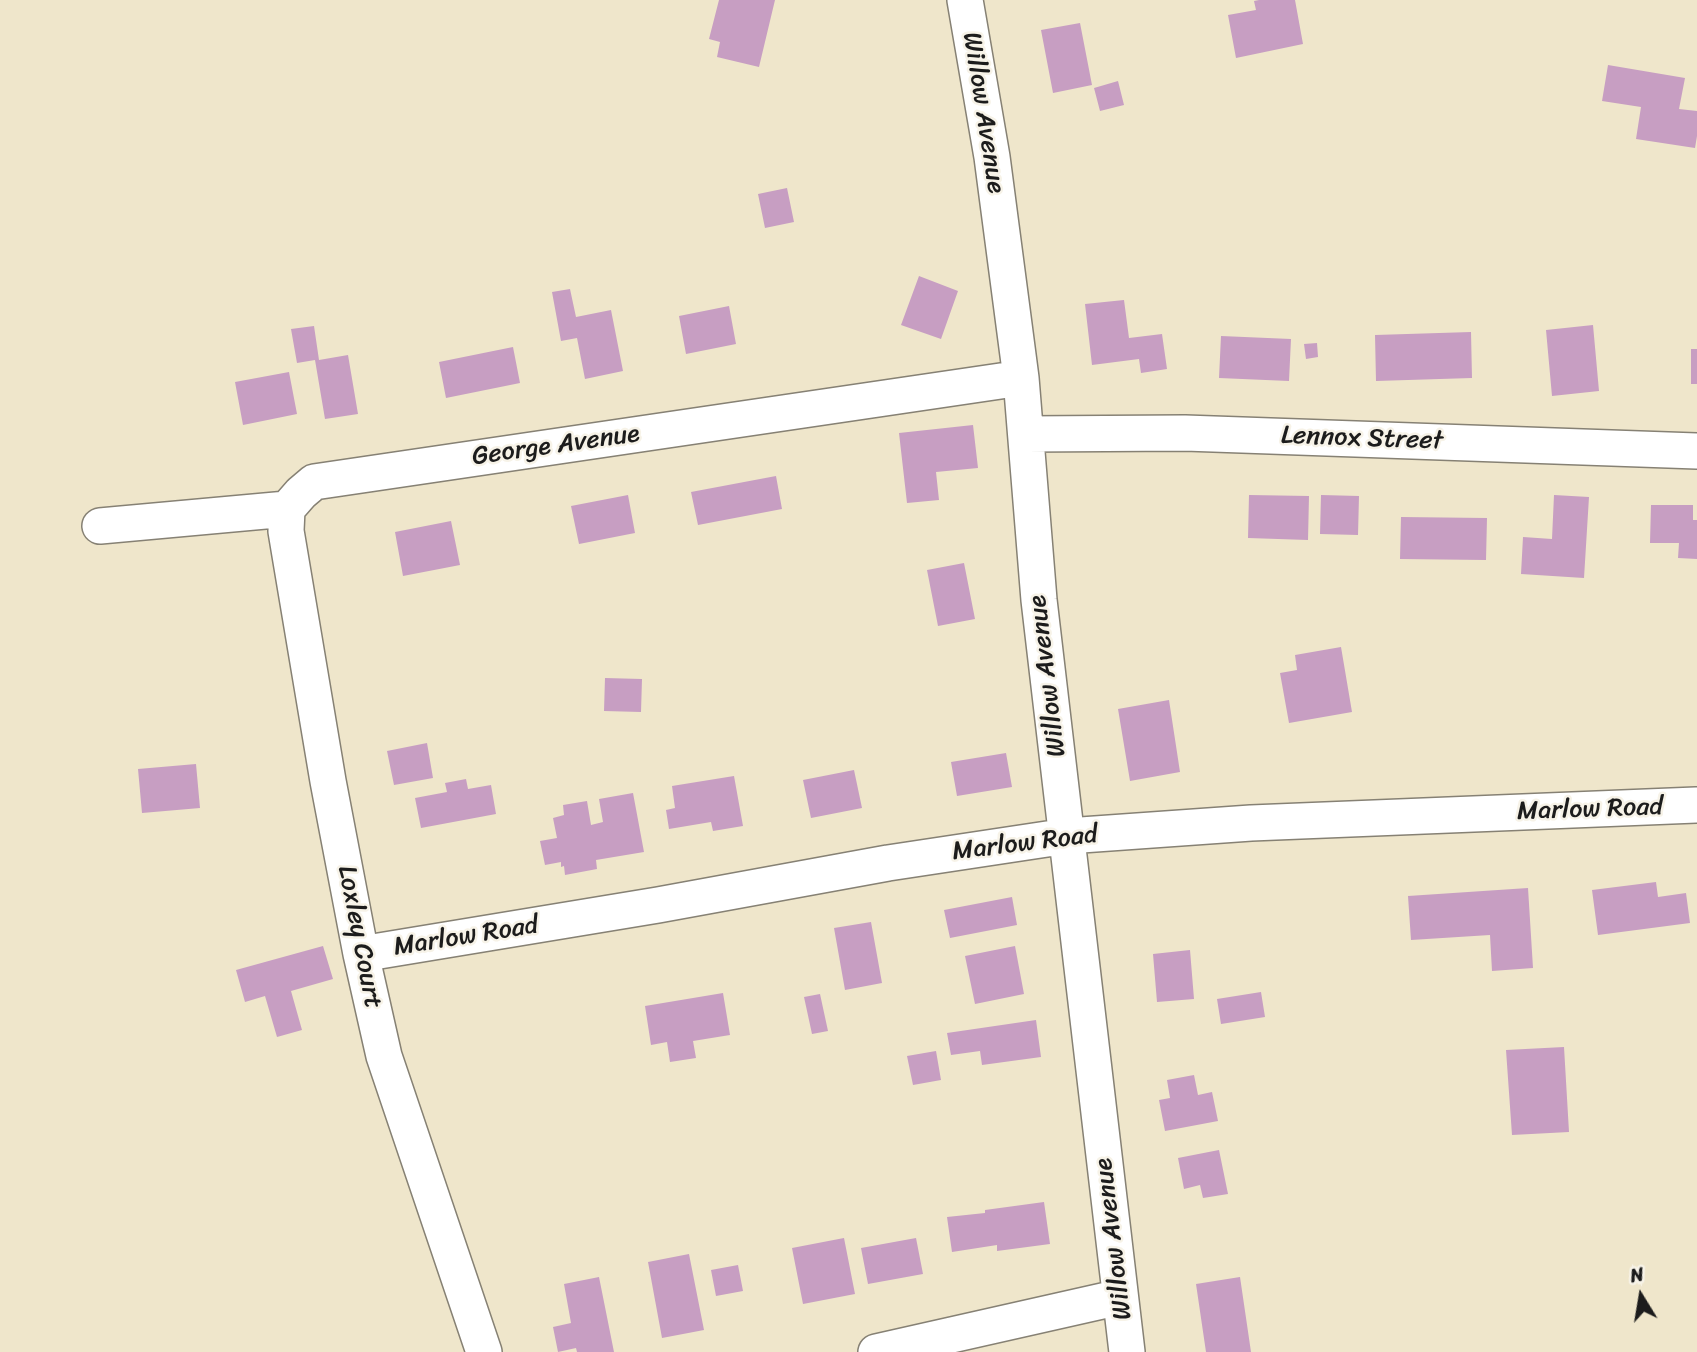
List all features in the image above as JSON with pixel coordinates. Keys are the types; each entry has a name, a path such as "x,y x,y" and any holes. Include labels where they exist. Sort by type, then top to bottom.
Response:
{"street":[{"name":"Willow Avenue","path":"965,0 992,157 1021,378 1039,600 1127,1352"},
{"name":"George Avenue","path":"288,509 314,482 1021,378"},
{"name":"Lennox Street","path":"1026,433 1199,434 1697,451"},
{"path":"100,526 288,509"},
{"name":"Loxley Court","path":"288,509 286,531 328,781 384,1056 484,1352"},
{"name":"Marlow Road","path":"362,954 658,905 888,863 1067,835 1261,823 1696,805"},
{"path":"876,1352 1120,1297"}],"building":[{"path":"719,0 775,0 759,67 717,57 720,42 709,39"},
{"path":"1295,0 1303,44 1236,58 1228,15 1256,10 1254,1"},
{"path":"1080,23 1092,85 1053,93 1041,30"},
{"path":"1608,65 1685,78 1679,109 1697,111 1695,148 1636,139 1641,107 1602,101"},
{"path":"1118,81 1124,105 1100,111 1094,88"},
{"path":"787,188 794,222 765,228 758,194"},
{"path":"919,276 958,291 941,339 901,325"},
{"path":"570,289 576,317 611,310 623,371 585,379 577,338 561,341 552,292"},
{"path":"1124,300 1129,338 1162,334 1167,369 1141,373 1139,359 1092,365 1085,304"},
{"path":"729,306 736,344 686,354 679,316"},
{"path":"1593,325 1599,391 1552,396 1546,330"},
{"path":"314,326 319,360 348,355 358,414 325,419 315,360 297,363 291,329"},
{"path":"1471,332 1472,378 1376,381 1375,335"},
{"path":"1221,336 1291,339 1289,381 1219,378"},
{"path":"1317,343 1318,357 1306,359 1304,344"},
{"path":"513,347 520,383 446,398 439,362"},
{"path":"1691,349 1697,349 1697,384 1691,384"},
{"path":"289,372 297,414 243,425 235,382"},
{"path":"973,425 978,468 936,472 939,500 907,503 899,433"},
{"path":"776,476 782,509 698,525 691,492"},
{"path":"628,495 635,533 579,544 571,506"},
{"path":"1249,495 1309,496 1308,540 1248,538"},
{"path":"1321,495 1359,496 1358,535 1320,534"},
{"path":"1554,495 1589,497 1584,578 1521,574 1523,537 1552,539"},
{"path":"1651,505 1693,505 1693,520 1697,520 1697,559 1678,558 1679,543 1650,543"},
{"path":"1401,517 1487,518 1486,560 1400,559"},
{"path":"451,521 460,565 403,576 395,532"},
{"path":"964,563 975,619 938,626 927,570"},
{"path":"1341,647 1352,712 1289,723 1280,673 1297,670 1295,655"},
{"path":"605,678 642,679 641,712 604,711"},
{"path":"1169,700 1180,772 1130,781 1118,709"},
{"path":"427,743 433,778 394,785 387,751"},
{"path":"1006,753 1012,787 957,796 951,762"},
{"path":"196,764 200,808 142,813 138,769"},
{"path":"854,770 862,808 811,818 803,780"},
{"path":"734,776 743,826 713,831 711,822 669,829 666,810 675,808 672,786"},
{"path":"466,779 468,789 491,785 496,814 421,828 415,798 447,792 445,783"},
{"path":"633,793 644,852 596,860 597,869 565,875 561,862 545,865 540,841 557,838 553,818 564,815 563,805 587,801 591,825 603,822 599,799"},
{"path":"1656,882 1658,897 1686,893 1690,923 1598,935 1592,890"},
{"path":"1528,888 1533,968 1492,971 1490,935 1411,940 1408,896"},
{"path":"1012,897 1017,925 950,938 944,910"},
{"path":"871,922 882,983 845,990 834,928"},
{"path":"323,946 333,979 291,991 302,1030 277,1037 265,996 245,1002 236,970"},
{"path":"1015,946 1024,994 975,1004 965,956"},
{"path":"1190,950 1194,999 1157,1002 1153,954"},
{"path":"1261,992 1265,1017 1221,1024 1217,999"},
{"path":"723,993 730,1035 693,1041 696,1058 670,1062 667,1042 651,1045 645,1006"},
{"path":"820,994 828,1031 812,1034 804,997"},
{"path":"1036,1020 1041,1057 982,1065 980,1051 951,1055 947,1033"},
{"path":"1564,1047 1569,1132 1512,1135 1506,1050"},
{"path":"936,1051 941,1080 913,1085 907,1056"},
{"path":"1194,1075 1198,1095 1212,1092 1218,1121 1165,1131 1159,1100 1170,1098 1167,1080"},
{"path":"1219,1150 1228,1194 1203,1198 1200,1185 1184,1189 1178,1158"},
{"path":"1044,1202 1050,1244 997,1251 997,1245 952,1252 947,1217"},
{"path":"844,1238 855,1294 803,1304 792,1248"},
{"path":"916,1238 923,1274 868,1284 861,1248"},
{"path":"689,1254 704,1330 662,1338 648,1262"},
{"path":"738,1265 743,1291 716,1296 711,1270"},
{"path":"599,1277 614,1352 577,1352 576,1348 558,1352 553,1327 571,1323 564,1284"},
{"path":"1240,1277 1251,1352 1206,1352 1196,1284"}]}
